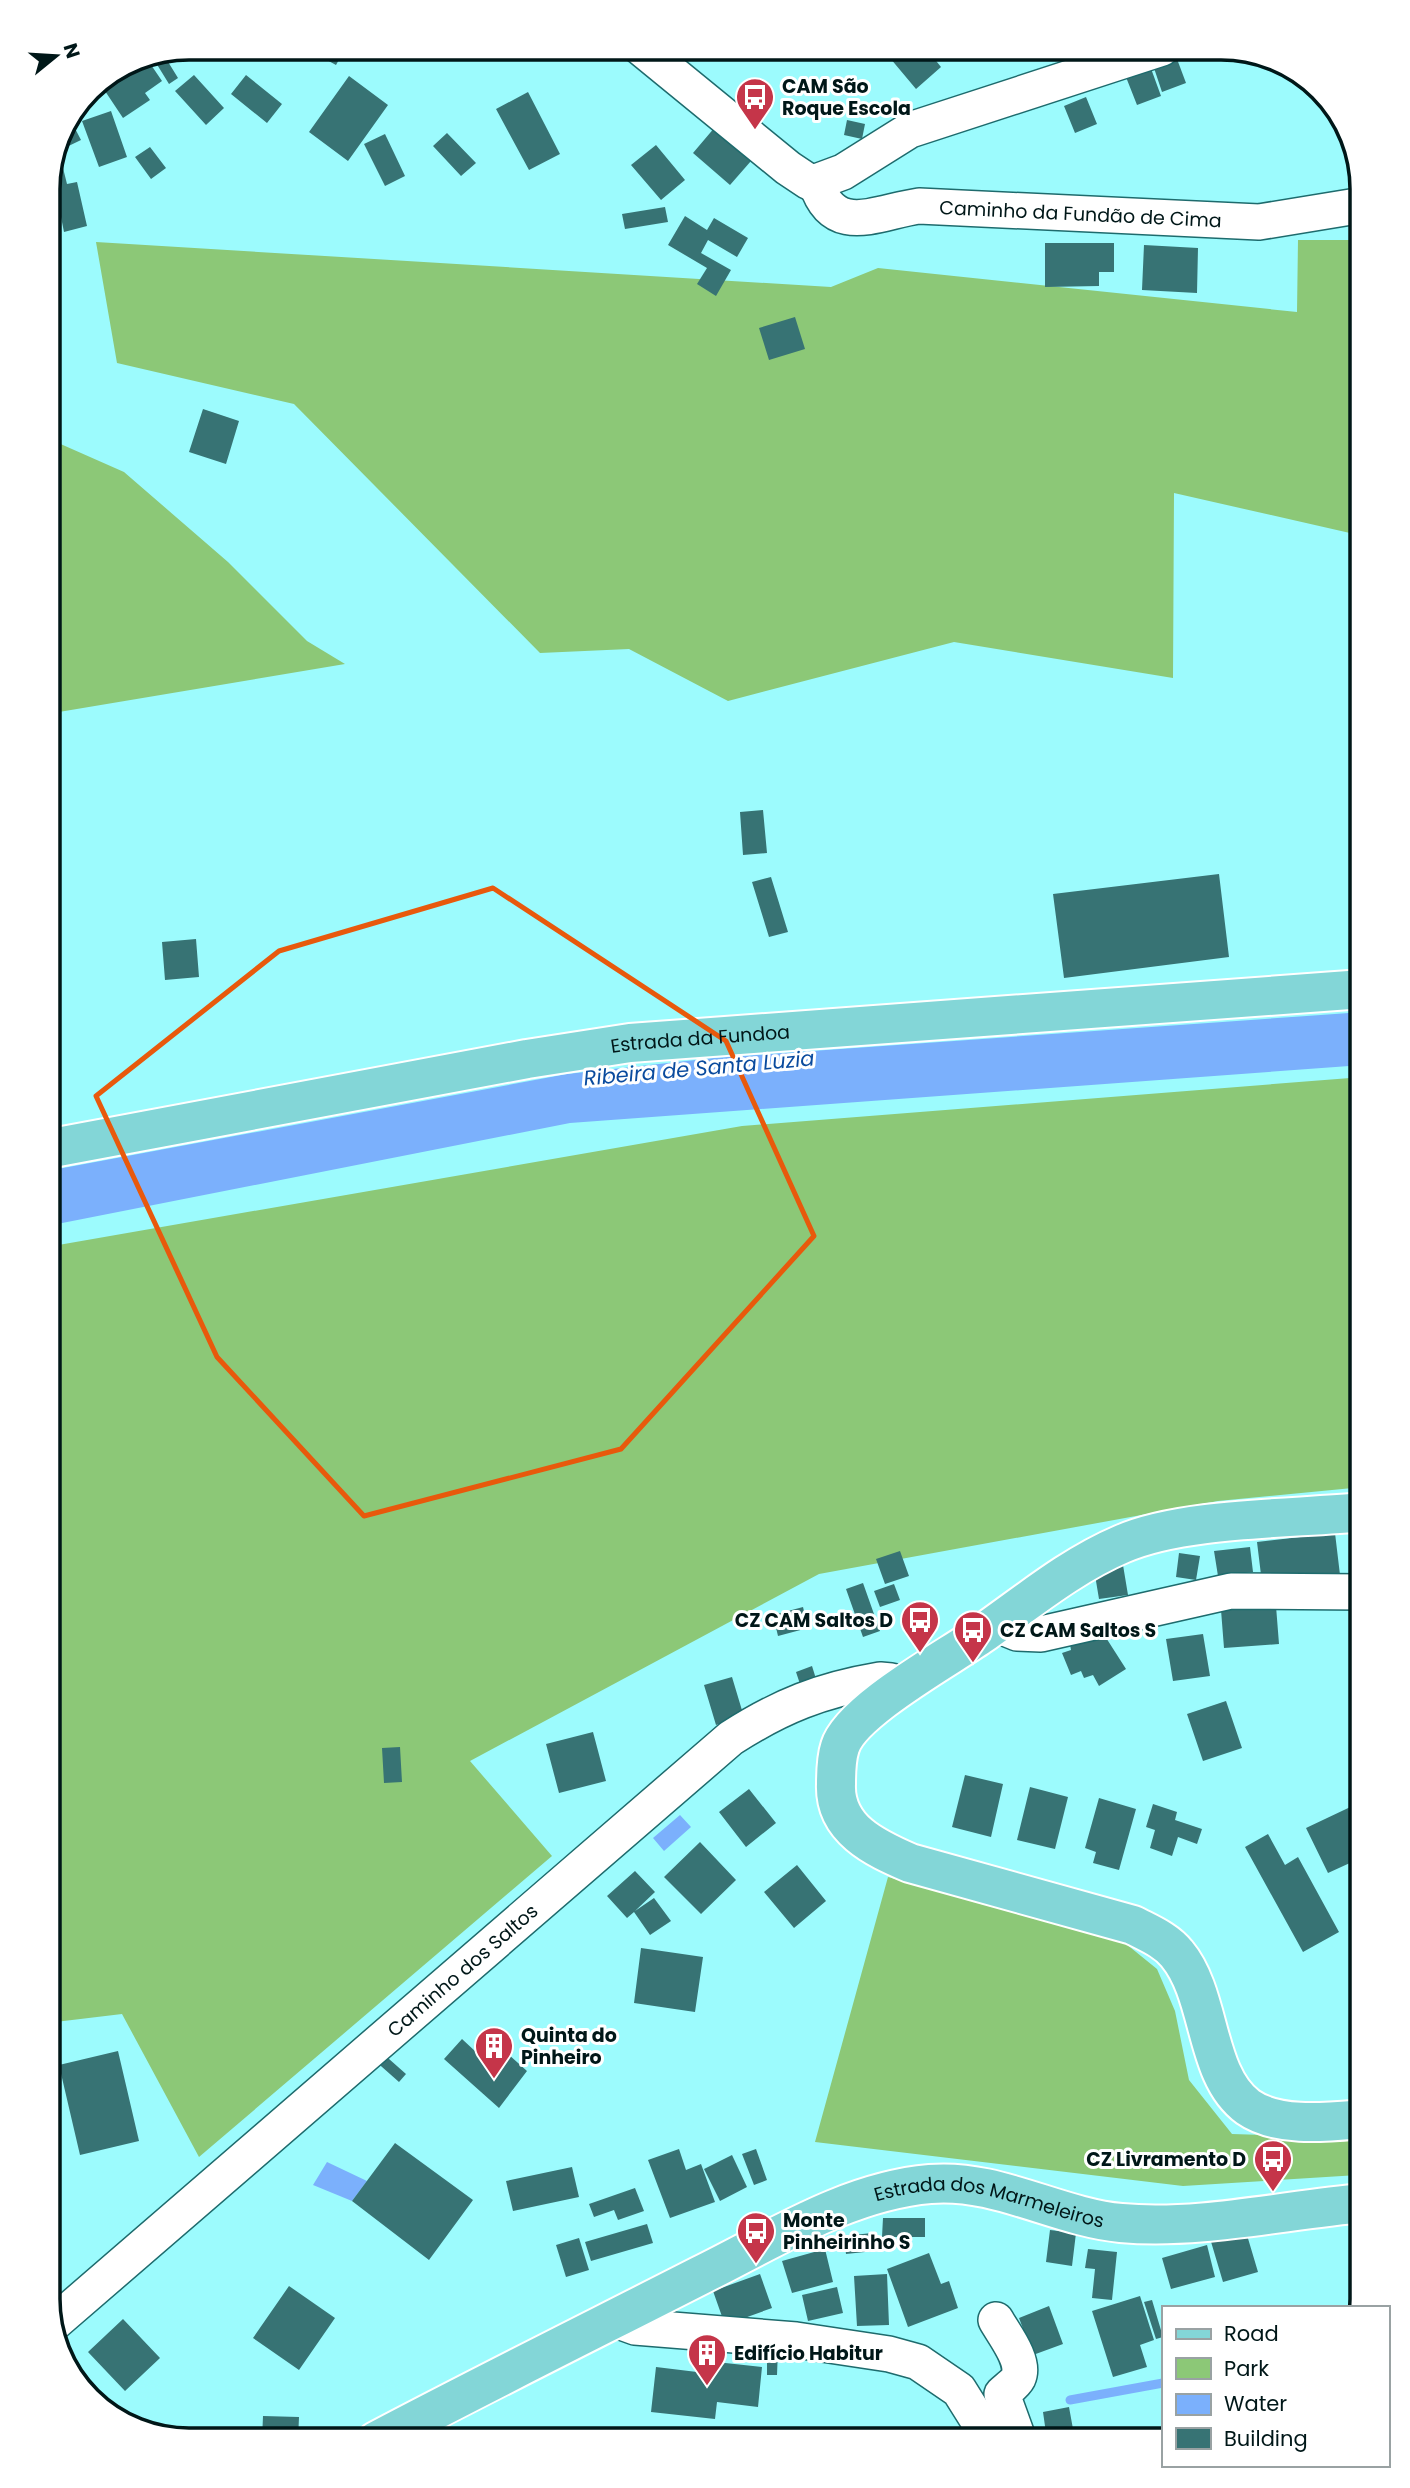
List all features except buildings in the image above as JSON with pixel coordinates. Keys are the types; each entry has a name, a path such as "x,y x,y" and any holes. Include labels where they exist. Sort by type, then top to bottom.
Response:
{"main road":[{"name":"Estrada da Fundoa","path":"60,1148 630,1042 1350,990"},
{"path":"1350,1513 1226,1523 1163,1532 1122,1544 1066,1576 876,1704 840,1746 836,1794 852,1831 874,1848 910,1863 1133,1925 1157,1938 1176,1952 1194,1978 1218,2060 1235,2094 1249,2108 1290,2120 1350,2119"},
{"name":"Estrada dos Marmeleiros","path":"401,2428 613,2319 855,2200 888,2189 933,2183 969,2186 1083,2215 1142,2223 1188,2222 1350,2204"}],"street":[{"path":"656,60 788,168 809,182 842,172 910,130 1125,60"},
{"name":"Caminho da Fundão de Cima","path":"816,182 827,207 846,218 869,218 890,210 919,206 1259,222 1350,207"},
{"path":"995,1625 1017,1633 1041,1634 1231,1591 1350,1592"},
{"name":"Caminho dos Saltos","path":"61,2317 731,1738 770,1712 824,1692 880,1680 891,1681 901,1688"},
{"path":"613,2319 635,2327 796,2340 889,2354 918,2362 960,2366 981,2376 1002,2394 1014,2428"},
{"path":"996,2319 1017,2359 1020,2371 1017,2379 1002,2394"},
{"path":"918,2362 959,2390 983,2428"}],"highlighted area":[{"path":"493,888 726,1041 814,1236 621,1449 364,1516 217,1357 96,1096 279,951"}],"green space":[{"path":"1298,240 1350,240 1350,533 1174,493 1173,678 954,642 728,701 629,649 540,653 294,404 117,363 96,242 831,287 878,268 1297,312"},
{"path":"60,444 124,472 228,562 307,641 345,664 60,712"},
{"path":"1350,1078 1350,1488 1218,1501 819,1574 470,1761 552,1856 199,2157 122,2014 60,2021 60,1245 742,1126"},
{"path":"888,1877 1120,1939 1157,1969 1175,2011 1189,2080 1232,2134 1350,2138 1350,2176 1183,2186 815,2142"}],"water":[{"name":"Ribeira de Santa Luzia","path":"1350,1013 1350,1066 570,1123 60,1223 60,1169 567,1074 714,1058"},
{"path":"680,1815 691,1827 664,1851 653,1838"},
{"path":"327,2162 367,2181 352,2201 313,2185"}],"waterway":[{"path":"1070,2400 1162,2383"}],"place":[{"name":"CAM São Roque Escola","path":"755,131"},
{"name":"CZ CAM Saltos D","path":"920,1654"},
{"name":"CZ CAM Saltos S","path":"973,1664"},
{"name":"Quinta do Pinheiro","path":"494,2080"},
{"name":"CZ Livramento D","path":"1273,2193"},
{"name":"Monte Pinheirinho S","path":"756,2265"},
{"name":"Edifício Habitur","path":"707,2387"}]}
